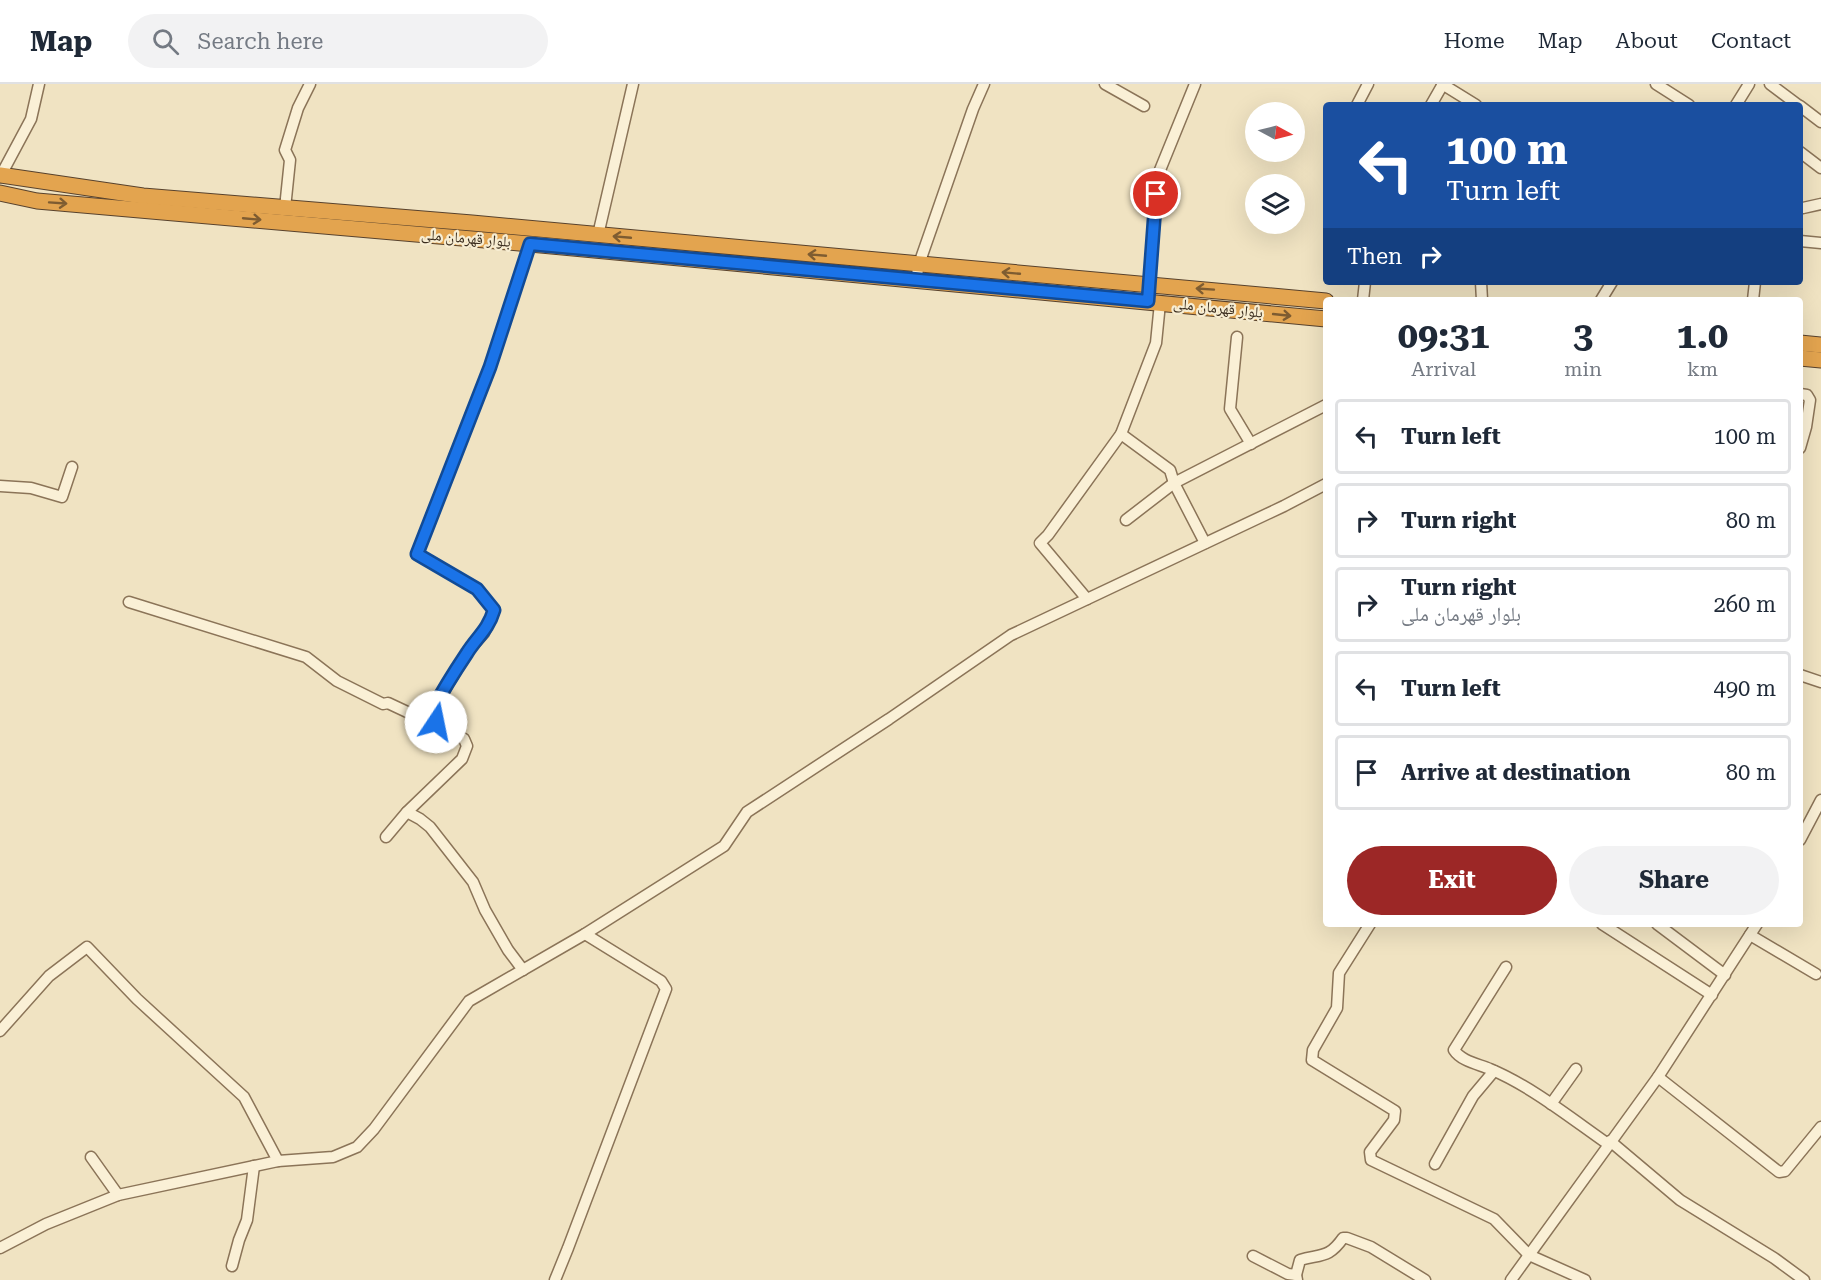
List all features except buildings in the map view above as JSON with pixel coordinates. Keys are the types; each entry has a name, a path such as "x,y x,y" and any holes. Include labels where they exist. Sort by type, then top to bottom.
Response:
{"highway":[{"name":"بلوار قهرمان ملی","path":"0,176 143,196 919,264 1323,319"},
{"name":"بلوار قهرمان ملی","path":"0,193 37,201 916,280 1152,296 1232,291 1323,301"},
{"path":"1803,343 1821,345"},
{"path":"1803,358 1821,360"}],"street":[{"path":"0,176 32,120 39,84"},
{"path":"285,208 291,160 285,150 298,108 310,84"},
{"path":"598,235 633,84"},
{"path":"916,280 919,264 973,109 984,84"},
{"path":"1105,84 1144,106"},
{"path":"1087,598 1040,543 1121,434 1156,343 1152,296 1158,175 1195,84"},
{"path":"1359,102 1368,84"},
{"path":"1433,102 1442,84 1471,102"},
{"path":"1656,84 1684,102"},
{"path":"1770,84 1794,102"},
{"path":"1738,102 1747,85"},
{"path":"1803,109 1821,122"},
{"path":"1803,154 1821,168"},
{"path":"1803,208 1821,204"},
{"path":"1803,241 1821,243"},
{"path":"436,722 433,709 439,697 468,651 484,633 494,610 477,589 417,554 490,367 530,244"},
{"path":"1237,337 1230,409 1251,444"},
{"path":"1803,395 1809,397 1810,400 1803,438"},
{"path":"1126,520 1174,483 1323,407"},
{"path":"1121,434 1170,470 1174,483 1204,543"},
{"path":"0,486 31,488 62,497 72,467"},
{"path":"0,1248 46,1224 118,1195 278,1161 333,1157 357,1147 374,1129 469,1001 585,934 724,846 747,812 889,719 1011,635 1323,486"},
{"path":"129,602 306,657 337,681 383,704 388,703 420,718 436,722 464,739 467,746 462,759 407,812 386,837"},
{"path":"1803,676 1821,682"},
{"path":"1803,834 1821,800"},
{"path":"407,812 430,826 472,882 508,950 523,970"},
{"path":"1368,927 1340,974 1337,1008 1313,1050 1312,1060 1395,1111 1390,1126 1370,1152 1371,1160 1494,1219 1529,1255 1586,1280"},
{"path":"1607,927 1712,995"},
{"path":"1661,927 1725,975"},
{"path":"1511,1280 1658,1077 1755,927"},
{"path":"555,1280 666,989 661,981 585,934"},
{"path":"1750,935 1816,974"},
{"path":"0,1031 49,976 87,947 136,999 244,1097 278,1161"},
{"path":"1506,967 1454,1050 1458,1056 1494,1071 1551,1104 1609,1143 1680,1200 1774,1258 1804,1280"},
{"path":"1551,1104 1576,1069"},
{"path":"1435,1164 1473,1096 1494,1071"},
{"path":"1658,1077 1779,1172 1785,1171 1821,1127"},
{"path":"91,1157 118,1195"},
{"path":"232,1266 247,1220 254,1166"},
{"path":"1253,1256 1297,1278 1300,1260 1329,1254 1343,1238 1347,1238 1371,1247 1425,1280"}],"route":[{"path":"436,722 433,709 439,697 468,651 484,633 494,610 477,589 417,554 490,367 530,244 1148,301 1156,194"}]}
